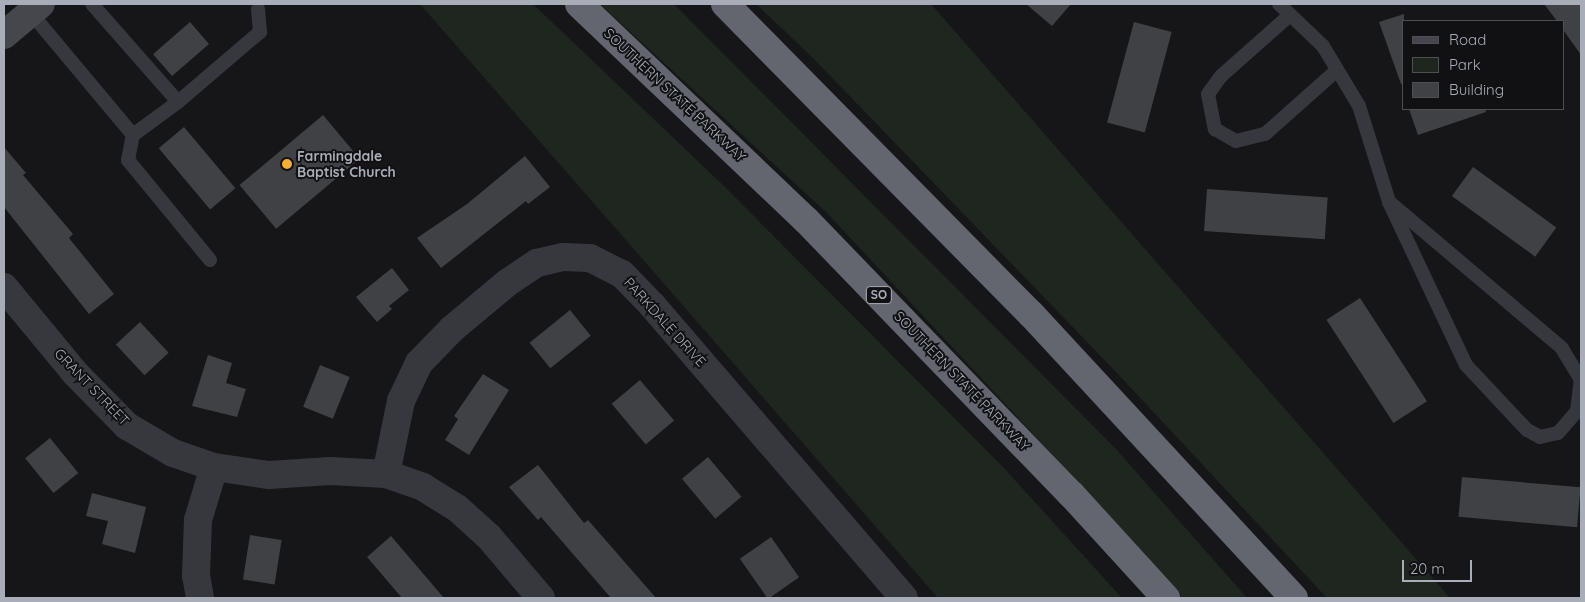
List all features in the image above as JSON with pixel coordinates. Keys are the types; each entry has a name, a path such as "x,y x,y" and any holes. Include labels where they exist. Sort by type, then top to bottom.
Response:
{"highway":[{"name":"SOUTHERN STATE PARKWAY","path":"579,4 806,220 1071,494 1166,598"},
{"path":"725,4 1031,314 1294,598"}],"street":[{"path":"4,36 36,8"},
{"name":"PARKDALE DRIVE","path":"386,474 401,401 419,363 459,323 507,283 537,263 563,257 590,258 622,274 652,305 904,598"},
{"name":"GRANT STREET","path":"6,293 76,374 127,426 173,452 214,467 269,476 330,470 386,474 423,488 456,508 489,537 541,598"},
{"path":"200,598 196,576 198,520 214,467"}],"lane":[{"path":"92,4 178,102"},
{"path":"1279,4 1323,46 1359,106 1389,202 1466,364 1527,430 1540,437 1558,433 1577,411 1580,380 1562,348 1389,202"},
{"path":"36,8 134,135"},
{"path":"210,260 128,160 134,135 178,102 260,32 258,9"},
{"path":"1290,15 1221,76 1208,94 1215,129 1236,141 1265,134 1337,70"}],"green space":[{"path":"420,4 533,4 724,186 1004,468 1122,598 938,598"},
{"path":"600,4 674,4 1116,449 1247,598 1182,598 1107,513 827,213"},
{"path":"756,4 931,4 1450,598 1327,598 1117,373 813,58"}],"building":[{"path":"1026,4 1071,4 1052,26"},
{"path":"1544,4 1581,4 1581,55 1565,32 1565,20 1556,20"},
{"path":"1404,14 1404,20 1402,20 1402,84 1401,84 1379,22"},
{"path":"190,22 209,44 172,76 153,54"},
{"path":"1134,22 1172,32 1145,133 1107,122"},
{"path":"1409,110 1485,110 1486,112 1418,135"},
{"path":"323,115 360,159 276,229 240,185"},
{"path":"184,127 235,188 210,209 159,148"},
{"path":"4,147 26,173 23,175 73,234 69,238 114,294 89,314 4,207"},
{"path":"525,156 550,187 528,204 526,201 441,268 417,238 467,204"},
{"path":"1473,167 1556,228 1535,257 1452,196"},
{"path":"1207,189 1328,197 1325,239 1204,231"},
{"path":"392,268 409,290 389,306 392,309 377,322 356,297"},
{"path":"1360,298 1427,401 1393,423 1326,320"},
{"path":"570,310 591,336 550,368 530,343"},
{"path":"140,322 169,353 145,375 116,345"},
{"path":"208,355 232,363 226,383 246,389 237,417 192,406"},
{"path":"320,365 350,377 333,419 303,407"},
{"path":"483,374 509,390 469,455 445,440 458,419 454,416"},
{"path":"640,380 674,421 646,444 612,404"},
{"path":"50,438 78,473 53,493 25,458"},
{"path":"708,457 741,497 715,519 682,479"},
{"path":"538,465 584,523 588,520 656,598 611,598 541,517 538,520 509,487"},
{"path":"1462,477 1581,487 1577,527 1459,517"},
{"path":"92,493 146,507 135,553 102,544 108,521 86,516"},
{"path":"250,535 282,540 275,584 243,579"},
{"path":"391,536 444,598 402,598 367,557"},
{"path":"771,537 799,577 767,598 740,559"}],"place":[{"name":"Farmingdale Baptist Church","path":"287,164"}]}
